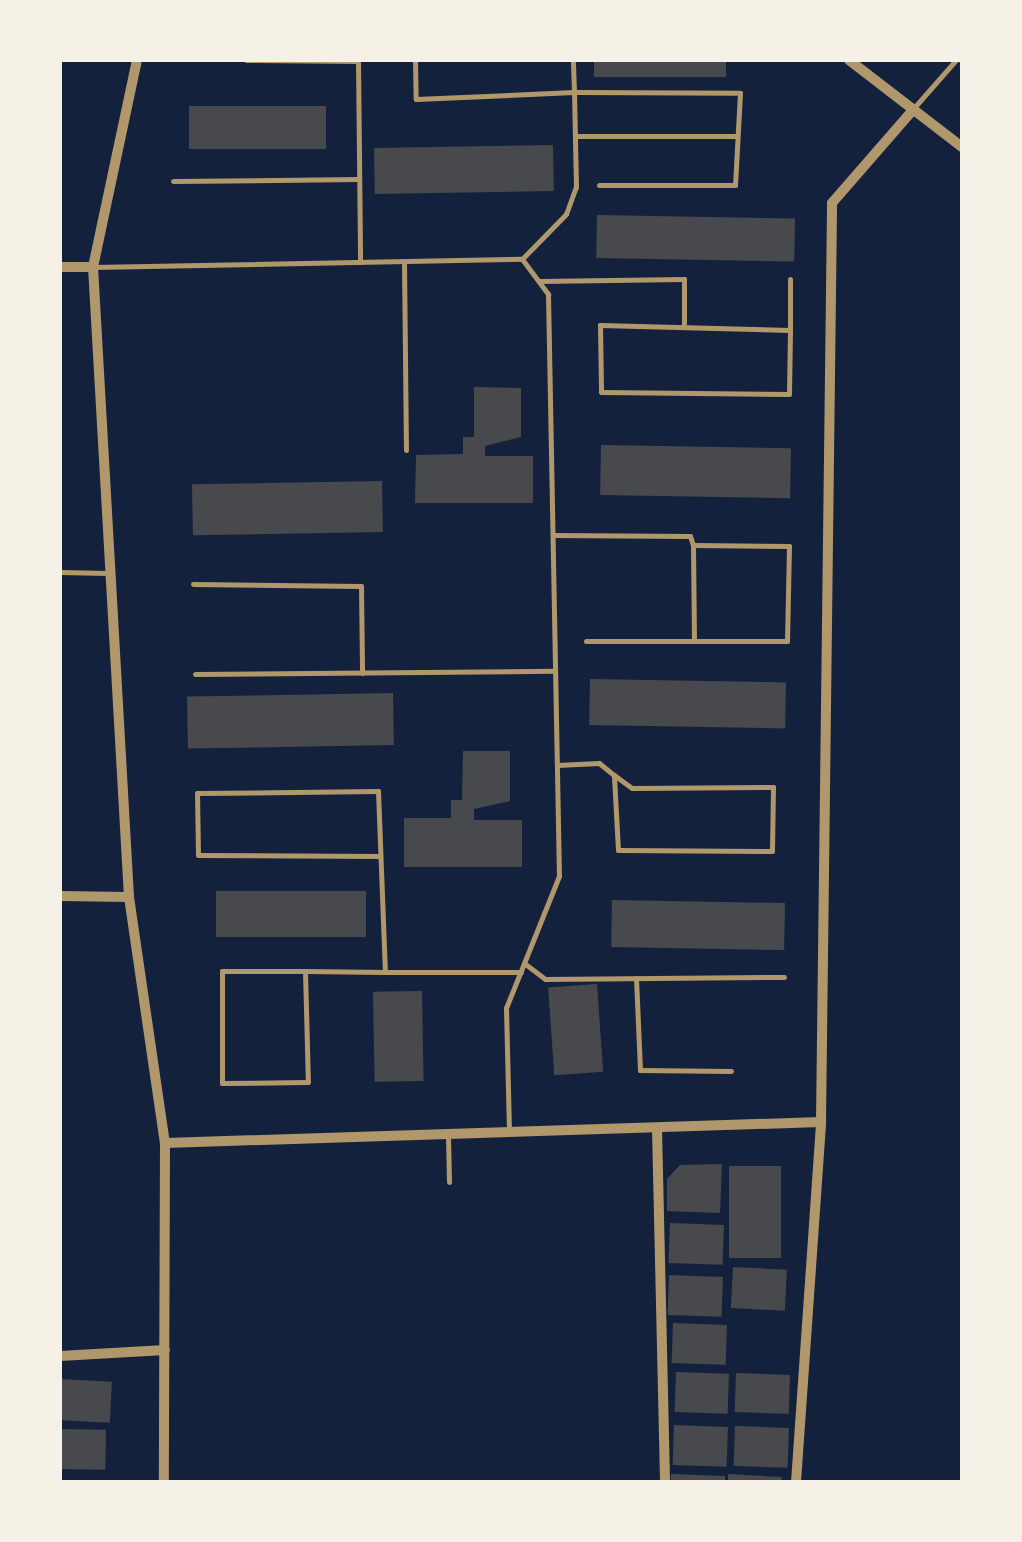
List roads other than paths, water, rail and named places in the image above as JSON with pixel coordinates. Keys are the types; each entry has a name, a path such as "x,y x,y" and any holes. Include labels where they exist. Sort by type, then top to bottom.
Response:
{"street":[{"path":"137,60 93,267 128,897 165,1143 164,1482"},
{"path":"850,60 911,112 962,147"},
{"path":"796,1482 821,1122 832,203 911,112"},
{"path":"60,268 93,267"},
{"path":"60,896 128,897"},
{"path":"165,1143 821,1122"},
{"path":"657,1128 665,1482"},
{"path":"60,1356 165,1350"}],"lane":[{"path":"246,60 358,60 360,262"},
{"path":"415,60 416,99 574,92 740,93 735,185 599,185"},
{"path":"93,267 522,259 566,214 576,187 573,60"},
{"path":"911,112 960,61"},
{"path":"575,136 738,136"},
{"path":"174,182 359,178"},
{"path":"510,1132 506,1008 559,876 548,294 522,259"},
{"path":"404,262 406,450"},
{"path":"790,279 790,330 789,394 601,392 600,325 684,324 790,330"},
{"path":"539,281 684,280 684,324"},
{"path":"553,535 690,536 694,641"},
{"path":"586,641 787,640 789,546 693,545"},
{"path":"60,572 108,573"},
{"path":"193,584 361,586 362,672"},
{"path":"195,674 555,671"},
{"path":"557,765 598,763 632,788 773,788 772,852 618,850 614,775"},
{"path":"380,856 198,855 197,793 378,791 385,972"},
{"path":"524,964 545,978 784,977"},
{"path":"305,971 308,1082 222,1083 222,971 305,971 385,972 520,972"},
{"path":"636,978 640,1070 731,1071"},
{"path":"448,1134 449,1182"}]}
